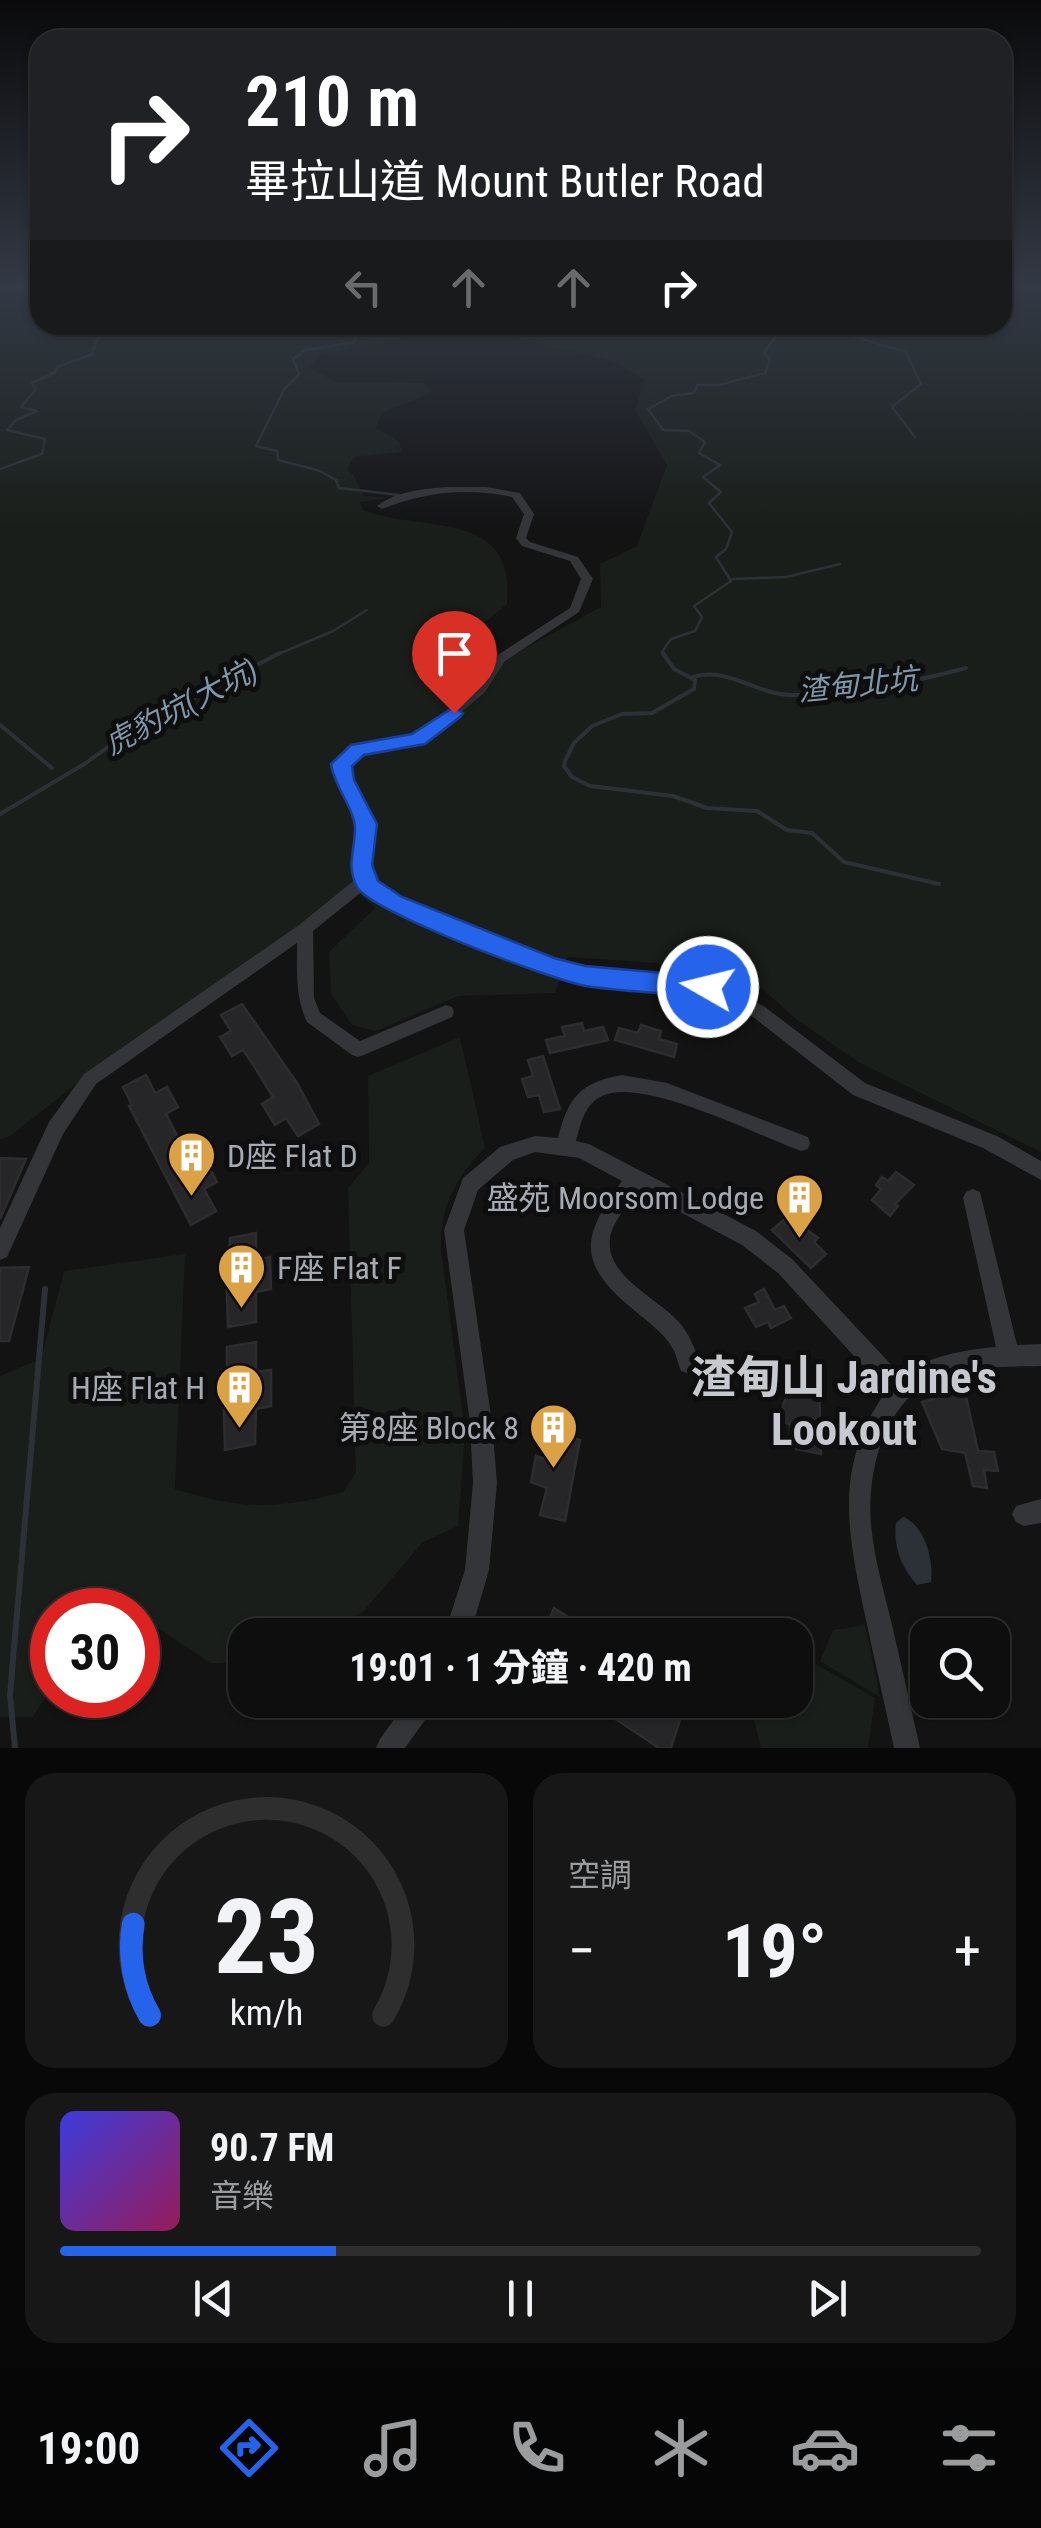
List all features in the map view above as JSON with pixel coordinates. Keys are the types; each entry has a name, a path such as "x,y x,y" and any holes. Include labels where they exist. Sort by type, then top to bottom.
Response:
{"street":[{"path":"382,506 412,492 494,489 516,494 529,514 521,538 526,544 574,559 587,579 575,610 500,659 482,689 432,730 407,744 358,750 344,760 344,780 366,824 361,865 364,881 394,903 550,967 585,976 684,982 728,995 759,1012 859,1089 990,1142 1041,1171"},
{"path":"0,1250 56,1128 90,1079 305,929 364,881"},
{"path":"305,929 306,998 313,1017 358,1050 446,1012"},
{"path":"566,1145 570,1118 584,1098 606,1086 632,1081 664,1088 802,1144"},
{"path":"462,1618 477,1570 485,1483 481,1423 454,1242 456,1218 470,1184 502,1156 535,1144 566,1145 733,1229 773,1255 902,1391"},
{"path":"636,1178 600,1236 602,1258 632,1296 670,1324 681,1338 688,1363"},
{"path":"974,1198 1009,1356"},
{"path":"907,1748 863,1548 859,1509 869,1449 883,1415 902,1391 938,1369 1009,1356 1041,1355"},
{"path":"389,1748 411,1718"}],"shaded area":[{"path":"0,367 310,367 337,382 425,383 431,393 382,413 376,428 400,442 401,452 354,457 347,470 364,496 389,498 360,502 363,510 461,530 481,538 497,552 506,573 507,604 468,637 498,663 601,607 600,564 637,546 667,465 635,410 645,380 622,367 1041,367 1041,1152 860,1063 797,1020 757,984 719,972 567,957 555,993 458,996 376,1031 352,1025 331,994 329,952 375,908 354,889 94,1070 10,1136 0,1139"},
{"path":"460,1037 485,1148 452,1194 441,1234 465,1432 458,1526 423,1542 363,1612 350,1618 228,1618 228,1663 211,1663 160,1629 160,1588 30,1588 30,1717 0,1717 0,1376 41,1359 64,1271 185,1254 175,1489 240,1504 277,1504 343,1492 356,1472 348,1188 369,1163 368,1076"},
{"path":"903,1517 917,1528 926,1545 931,1582 917,1585 903,1564 895,1532 896,1523"},
{"path":"865,1625 880,1697 820,1661 833,1630"},
{"path":"813,1662 875,1698 868,1748 761,1748 754,1720 813,1718"}],"building":[{"path":"242,1004 297,1083 319,1124 298,1136 286,1118 275,1125 262,1104 273,1097 254,1066 243,1050 232,1056 220,1037 231,1031 221,1015"},
{"path":"582,1023 584,1031 603,1027 608,1040 550,1053 546,1040 565,1036 562,1027"},
{"path":"641,1025 661,1031 659,1039 677,1044 674,1057 615,1040 619,1028 638,1033"},
{"path":"543,1056 560,1109 544,1112 539,1095 528,1097 522,1079 533,1076 528,1060"},
{"path":"146,1075 155,1093 167,1087 178,1107 166,1114 193,1166 205,1159 217,1182 204,1189 216,1211 191,1225 129,1106 132,1105 123,1087"},
{"path":"0,1158 26,1159 0,1219"},
{"path":"896,1172 914,1185 895,1204 898,1206 890,1216 872,1200 881,1189 876,1185 882,1177 888,1181"},
{"name":"盛苑 Moorsom Lodge","path":"788,1216 818,1238 814,1242 826,1254 811,1268 772,1230"},
{"path":"256,1233 256,1260 270,1257 271,1289 256,1292 256,1322 228,1327 226,1265 230,1238"},
{"path":"29,1267 9,1341 0,1341 0,1268"},
{"path":"764,1289 775,1310 784,1306 791,1318 771,1328 768,1322 756,1327 745,1308 759,1302 755,1294"},
{"path":"256,1342 256,1372 271,1370 271,1406 256,1409 255,1444 225,1450 223,1378 227,1378 227,1347"},
{"path":"795,1379 819,1384 821,1454 796,1449 796,1434 790,1433 790,1425 783,1421 783,1404 789,1392 796,1393"},
{"path":"946,1391 965,1392 978,1451 994,1452 998,1471 984,1470 987,1488 973,1486 965,1453 942,1449 922,1402 935,1398 934,1395 947,1395"},
{"name":"第8座 Block 8","path":"556,1434 580,1440 565,1521 540,1515 547,1488 531,1482 536,1456 551,1461"},
{"path":"554,1608 570,1618 550,1618"},
{"path":"614,1718 680,1718 671,1748 659,1748"}],"waterway":[{"path":"0,469 42,454 45,439 7,430 16,420 37,411 21,407 36,389 32,383 56,372 58,367"},
{"path":"296,367 299,374 285,388 256,446 277,451 278,460 320,471 336,480 339,488 399,495"},
{"path":"665,656 662,652 671,639 695,631 702,617 694,606 731,581 716,557 726,549 732,532 709,503 721,492 703,477 720,465 699,453 705,442 689,431 663,430 648,409 672,396 694,393 697,385 719,385 765,373 767,367"},
{"path":"913,367 921,384 892,407 915,437"},
{"path":"732,579 786,577 840,564"},
{"name":"虎豹坑(大坑)","path":"275,655 333,631 367,610"},
{"name":"虎豹坑(大坑)","path":"275,655 280,653"},
{"path":"663,653 674,669 695,680 694,689 652,713 622,714 592,726 574,743 565,761 572,777 590,786 673,796 707,808 757,811 787,830 812,833 844,862 939,884"},
{"name":"虎豹坑(大坑)","path":"0,814 86,763 127,733 275,655"},
{"name":"渣甸北坑","path":"693,677 717,675 778,693 812,695 879,687 966,668"},
{"path":"0,725 52,768"},
{"path":"15,1748 10,1695 45,1289"}],"place":[{"name":"D座 Flat D","path":"192,1198"},
{"name":"盛苑 Moorsom Lodge","path":"799,1240"},
{"name":"F座 Flat F","path":"242,1310"},
{"name":"H座 Flat H","path":"240,1430"},
{"name":"第8座 Block 8","path":"554,1470"}],"district":[{"name":"渣甸山 Jardine's Lookout","path":"844,1403"}],"route":[{"path":"454,713 418,740 358,750 342,764 344,780 366,824 361,865 368,886 394,903 550,967 585,976 708,987"}]}
